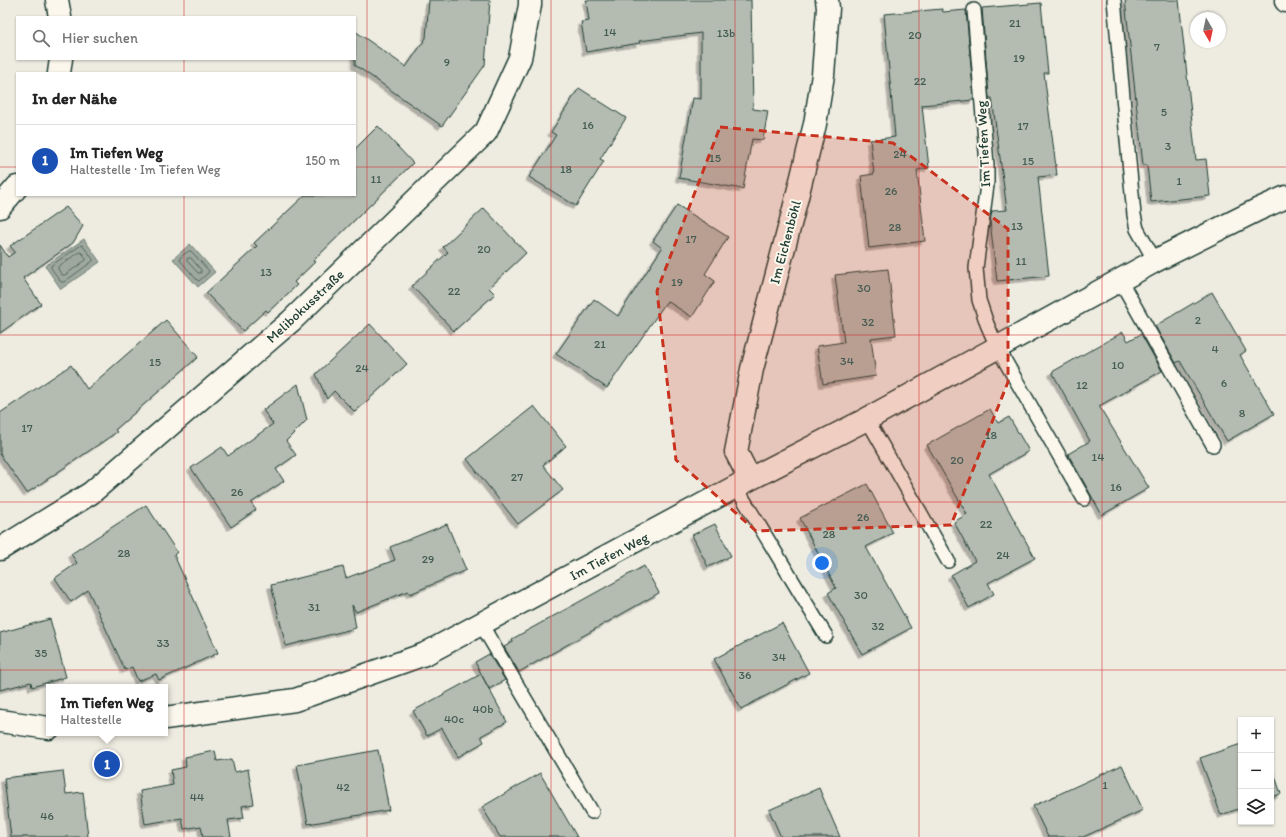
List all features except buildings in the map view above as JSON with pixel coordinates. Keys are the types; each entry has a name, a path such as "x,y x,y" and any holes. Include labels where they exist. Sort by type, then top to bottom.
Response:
{"street":[{"path":"57,0 60,16"},
{"name":"Melibokusstraße","path":"0,549 91,493 290,321 486,132 520,58 530,0"},
{"name":"Im Eichenböhl","path":"743,483 736,452 752,368 815,124 823,75 828,8 827,0"},
{"path":"59,72 61,60"},
{"path":"0,207 16,188"},
{"name":"Im Tiefen Weg","path":"168,718 295,700 425,654 743,483 867,419 1155,261 1270,203 1286,197"},
{"path":"0,720 46,728"}],"lane":[{"path":"1114,0 1134,215 1137,229 1155,261"},
{"name":"Im Tiefen Weg","path":"974,10 987,164 987,185 976,268 979,300 997,347 1084,499"},
{"path":"1120,280 1212,445"},
{"path":"867,419 948,561"},
{"path":"743,483 826,636"},
{"path":"481,624 592,812"}],"highlighted area":[{"path":"720,127 893,143 1008,229 1008,382 951,525 756,531 676,460 657,291"}],"water":[{"path":"84,239 100,262 61,289 45,266"},
{"path":"190,244 215,272 198,287 173,259"}],"place":[{"name":"Im Tiefen Weg","path":"107,764"}]}
